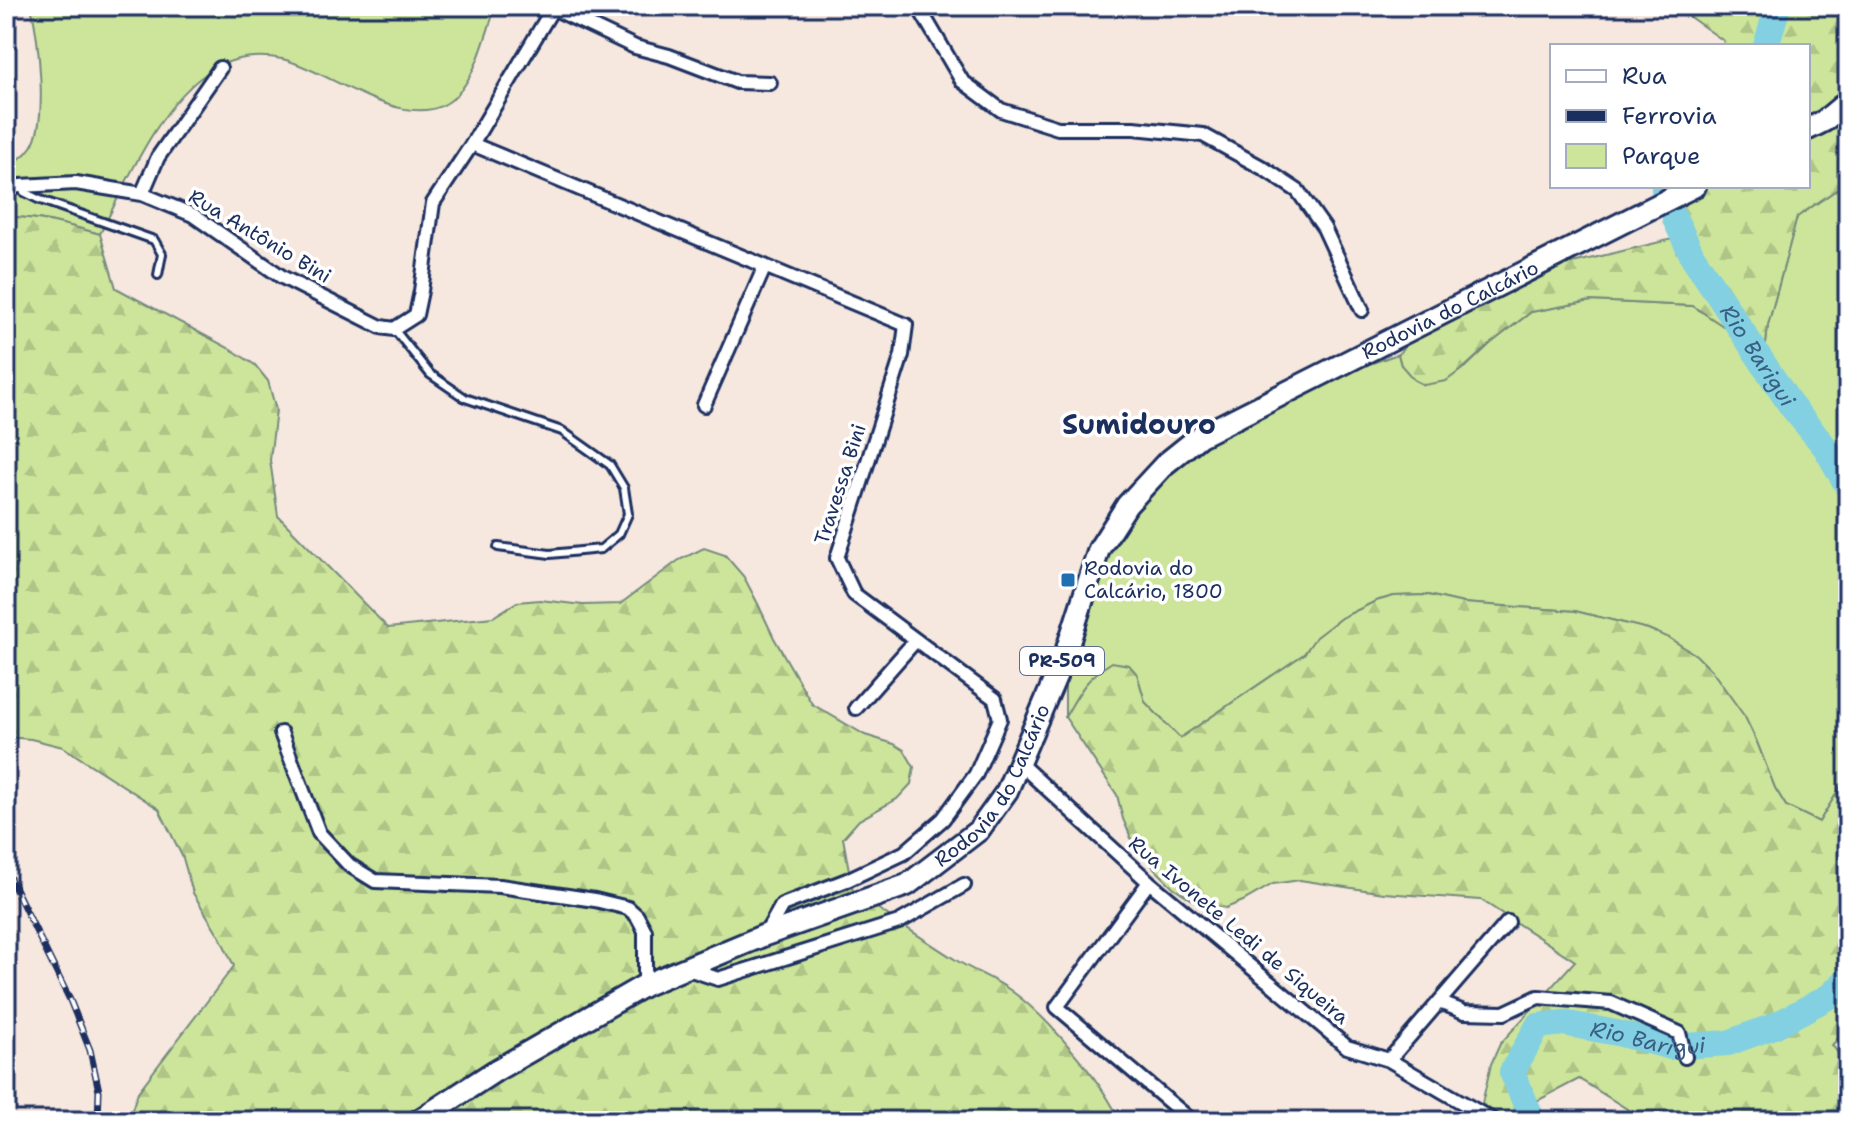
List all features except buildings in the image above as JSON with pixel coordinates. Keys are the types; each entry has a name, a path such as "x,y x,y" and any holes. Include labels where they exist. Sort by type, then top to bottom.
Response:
{"main road":[{"path":"1810,128 1824,121 1848,101"},
{"name":"Rodovia do Calcário","path":"418,1121 495,1071 645,985 765,935 907,885 979,830 1007,791 1065,655 1099,549 1127,505 1165,464 1200,436 1691,188"}],"street":[{"path":"918,6 962,81 1001,110 1058,128 1134,128 1203,135 1298,191 1324,228 1362,310"},
{"path":"394,329 416,315 433,203 472,144 553,7 635,47 669,56 737,82 770,83"},
{"path":"142,194 158,157 220,68"},
{"name":"Travessa Bini","path":"472,144 906,325 902,355 837,558 854,594 995,699 1000,719 976,774 943,819 904,853 847,880 782,905 765,935"},
{"name":"Rua Antônio Bini","path":"6,189 76,183 142,194 193,215 282,277 381,327 394,329"},
{"path":"704,405 765,266"},
{"path":"856,708 916,640"},
{"path":"281,733 319,833 349,865 375,881 500,886 628,908 637,916 645,931 645,985"},
{"name":"Rua Ivonete Ledi de Siqueira","path":"1019,763 1149,882 1347,1047 1389,1060 1494,1121"},
{"path":"1149,882 1057,1007 1192,1121"},
{"path":"685,968 718,979 899,922 964,885"},
{"path":"1389,1060 1508,922"},
{"path":"1439,1002 1464,1012 1504,1013 1538,997 1611,1003 1679,1033 1685,1057"}],"lane":[{"path":"20,186 24,192 38,199 154,240 162,254 158,275"},
{"path":"394,329 430,374 465,398 562,431 610,465 624,488 628,514 619,534 601,549 550,554 498,547"}],"green space":[{"path":"31,6 496,6 477,60 461,90 443,105 422,110 399,108 374,100 282,59 246,58 212,70 177,101 161,122 133,168 100,234 42,220 6,217 6,165 20,158 31,147 40,118 39,57"},
{"path":"1674,6 1848,6 1848,185 1797,217 1768,325 1766,344 1759,350 1693,306 1591,301 1531,312 1446,381 1424,385 1414,380 1401,365 1398,354 1421,330 1537,269 1681,237 1680,188 1810,188 1810,44 1723,44 1724,41"},
{"path":"1848,185 1848,775 1819,822 1786,806 1775,788 1756,740 1669,638 1648,629 1575,611 1463,603 1428,595 1394,596 1341,618 1317,637 1304,654 1180,738 1145,702 1137,674 1065,717 1065,670 1111,540 1162,475 1209,441 1355,369 1398,354 1401,365 1465,368 1531,312 1591,301 1693,306 1759,349 1766,344 1768,325 1797,217"},
{"path":"6,217 42,220 100,234 116,288 255,365 268,381 276,410 270,460 278,516 388,628 493,617 517,602 540,600 583,605 620,604 679,560 704,548 725,555 744,577 812,704 865,735 904,750 914,767 911,784 897,799 859,820 843,838 853,892 1024,1001 1056,1032 1087,1069 1120,1121 128,1121 138,1092 234,966 193,893 183,858 159,809 63,747 6,737"},
{"path":"1428,595 1463,603 1575,611 1648,629 1669,638 1696,655 1712,671 1745,717 1775,788 1786,806 1819,822 1848,775 1848,1028 1832,1045 1848,1066 1848,1121 1650,1121 1579,1079 1525,1107 1535,1121 1478,1121 1491,1064 1500,1044 1575,961 1481,900 1384,893 1300,880 1273,884 1226,908 1197,903 1173,887 1155,869 1131,838 1117,795 1065,717 1089,680 1112,662 1129,665 1137,674 1145,702 1180,738 1304,654 1316,637 1341,618 1394,596"}],"waterway":[{"name":"Rio Barigui","path":"1767,44 1778,6"},
{"name":"Rio Barigui","path":"1675,219 1693,257 1792,407 1826,448 1848,487"},
{"name":"Rio Barigui","path":"1533,1121 1512,1072 1538,1026 1563,1023 1671,1047 1728,1043 1774,1026 1830,996 1848,978"}],"railway":[{"path":"6,870 70,1000 90,1050 99,1091 98,1121"}],"place":[{"name":"Rodovia do Calcário, 1800","path":"1068,580"}],"district":[{"name":"Sumidouro","path":"1139,424"}]}
